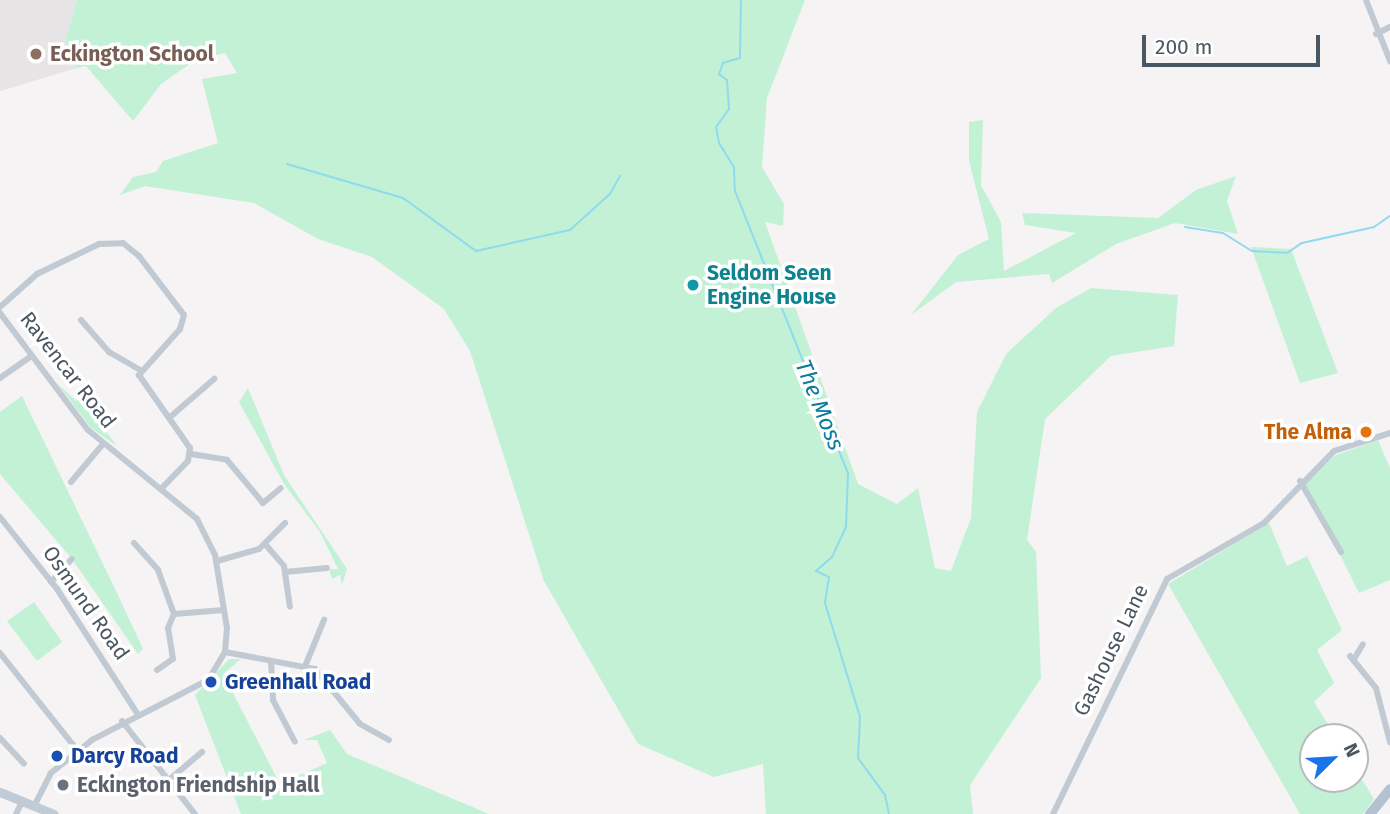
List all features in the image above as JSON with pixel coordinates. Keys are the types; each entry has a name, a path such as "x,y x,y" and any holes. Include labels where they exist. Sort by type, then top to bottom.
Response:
{"main road":[{"path":"1370,814 1390,789"},
{"path":"0,792 54,814"}],"street":[{"path":"1366,0 1377,34 1390,61"},
{"path":"1377,34 1390,27"},
{"path":"0,307 54,264 104,242 123,243 184,315 180,329 140,370 141,385 169,418 191,454 227,460 263,503 281,488"},
{"name":"Ravencar Road","path":"0,313 103,444 163,487 197,520 217,561 225,610 225,652"},
{"path":"81,320 109,352 140,370"},
{"path":"0,378 32,356"},
{"path":"169,418 214,379"},
{"name":"Gashouse Lane","path":"1053,814 1167,579 1264,523 1300,481 1334,452 1390,433"},
{"path":"71,482 103,444"},
{"path":"163,487 191,454"},
{"path":"1300,481 1341,552"},
{"name":"Osmund Road","path":"1,521 51,582 137,713"},
{"path":"217,561 265,544 285,523"},
{"path":"134,543 158,570 174,614 168,628 173,659 157,670"},
{"path":"265,544 285,572 287,605"},
{"path":"51,582 67,561"},
{"path":"285,572 327,568"},
{"path":"174,614 225,610"},
{"path":"306,664 324,620"},
{"path":"1363,644 1352,658 1376,688 1390,742"},
{"path":"34,806 51,772 122,720 202,685 225,652 271,661 306,664 330,680 366,729 389,740"},
{"path":"0,653 78,751"},
{"path":"271,661 272,700 295,741"},
{"path":"122,720 195,814"},
{"path":"0,738 24,764"},
{"path":"170,779 201,756"},
{"path":"16,814 22,802"}],"shaded area":[{"name":"Eckington School","path":"0,0 77,0 65,41 77,68 0,91"}],"green space":[{"path":"77,0 805,0 767,98 762,167 784,204 783,226 765,222 858,484 897,504 918,488 935,568 951,571 971,518 977,412 1006,354 1056,308 1091,288 1178,295 1174,346 1111,356 1045,419 1027,540 1036,552 1041,678 970,785 973,814 766,814 763,764 714,777 638,744 544,581 470,351 444,309 372,257 318,239 254,203 145,186 120,195 133,177 156,172 163,161 218,143 202,79 237,73 225,53 197,59 161,84 133,121 86,66 77,68 65,41"},
{"path":"983,120 981,185 1001,222 1004,271 1076,233 1025,225 1022,213 1158,218 1196,190 1236,176 1227,201 1238,234 1175,223 1116,244 1052,283 1049,274 956,282 911,315 958,255 989,239 969,161 969,122"},
{"path":"1251,247 1291,249 1338,373 1300,383"},
{"path":"57,383 76,401 80,398 117,446 91,428"},
{"path":"248,388 284,475 347,569 342,585 340,575 332,579 329,569 338,569 320,532 284,484 239,402"},
{"path":"22,396 143,649 138,654 72,559 0,474 0,412"},
{"path":"1378,440 1390,468 1390,580 1359,593 1303,480 1336,455"},
{"path":"1269,523 1287,566 1307,556 1342,630 1317,650 1334,683 1314,702 1327,723 1299,723 1299,793 1369,793 1369,791 1374,799 1363,814 1300,814 1168,584"},
{"path":"34,602 62,642 37,661 7,621"},
{"path":"229,659 241,659 223,674 280,784 327,763 317,740 304,740 330,730 347,754 489,814 241,814 195,695"}],"waterway":[{"name":"The Moss","path":"741,0 740,58 723,63 719,74 727,80 729,109 716,127 719,143 734,167 735,191 848,474 846,527 832,557 816,571 829,577 825,603 860,717 858,758 885,795 889,814"},
{"path":"287,164 403,198 476,251 570,230 610,194 620,176"},
{"path":"1185,227 1223,233 1252,251 1287,253 1302,243 1374,227 1390,216"}],"place":[{"name":"Eckington School","path":"36,54"},
{"name":"Seldom Seen Engine House","path":"693,285"},
{"name":"The Alma","path":"1366,432"},
{"name":"Greenhall Road","path":"211,682"},
{"name":"Darcy Road","path":"57,756"},
{"name":"Eckington Friendship Hall","path":"63,785"}]}
